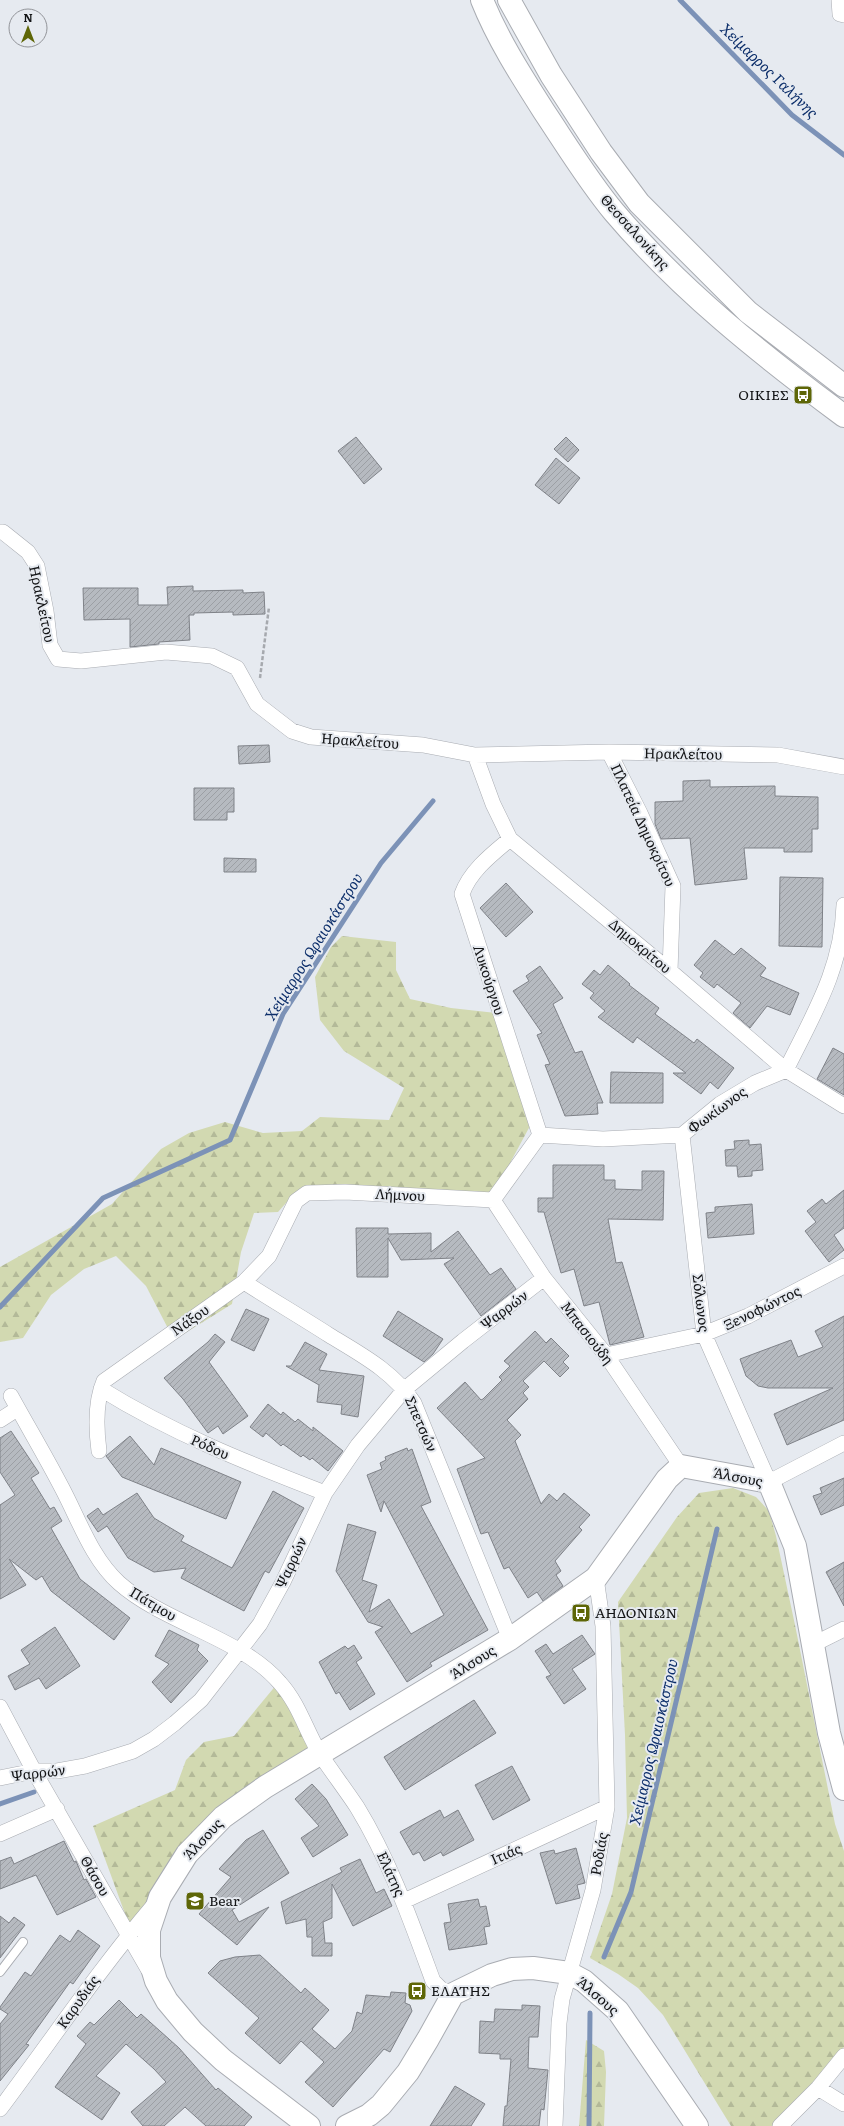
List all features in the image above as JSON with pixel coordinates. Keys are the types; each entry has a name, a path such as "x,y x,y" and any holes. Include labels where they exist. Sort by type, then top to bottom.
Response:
{"street":[{"name":"Θεσσαλονίκης","path":"482,0 521,75 568,147 614,212 713,313 779,367 844,416"},
{"name":"Θεσσαλονίκης","path":"509,0 551,75 600,152 639,204 685,252 748,312 844,386"},
{"path":"840,0 840,14 844,15"},
{"name":"Ηρακλείτου","path":"0,532 3,532 28,552 37,566 46,611 50,645 58,659 81,661 166,652 212,656 237,668 257,704 292,731 311,737 423,745 475,755 609,752 778,756 844,767"},
{"name":"Πλατεία Δημοκρίτου","path":"609,752 640,813 673,886 670,971"},
{"name":"Δημοκρίτου","path":"475,755 493,804 510,840 670,971 786,1070 844,1106"},
{"name":"Λυκούργου","path":"510,840 489,857 466,884 462,894 540,1135"},
{"path":"786,1070 821,1001 836,964 842,938 844,905"},
{"name":"Φωκίωνος","path":"540,1135 603,1139 682,1135 720,1104 755,1083 786,1070"},
{"path":"493,1200 540,1135"},
{"name":"Σόλωνος","path":"682,1135 704,1334 769,1482"},
{"name":"Λήμνου","path":"307,1193 346,1192 493,1200"},
{"name":"Νάξου","path":"101,1389 104,1381 244,1282 269,1256 296,1201 307,1193"},
{"name":"Μπασιούδη","path":"493,1200 544,1278 606,1355 680,1466"},
{"name":"Ξενοφώντος","path":"606,1355 704,1334 748,1316 844,1266"},
{"name":"Ψαρρών","path":"0,1778 34,1771 57,1771 85,1766 133,1751 154,1739 201,1700 240,1652 260,1624 283,1582 325,1493 358,1444 405,1389 463,1341 544,1278"},
{"name":"Σπετσών","path":"244,1282 367,1358 390,1374 405,1389 414,1402 510,1639"},
{"path":"99,1450 97,1434 101,1389"},
{"name":"Ρόδου","path":"101,1389 167,1428 205,1445 325,1493"},
{"name":"Πάτμου","path":"0,1420 14,1402 51,1467 104,1568 119,1583 140,1599 240,1652 268,1671 281,1683 294,1701 320,1754"},
{"path":"769,1482 844,1443"},
{"name":"Άλσους","path":"308,2126 223,2060 193,2032 167,2001 156,1981 149,1958 148,1941 152,1917 160,1897 187,1854 223,1817 266,1787 510,1639 596,1578 667,1478 680,1466 769,1482 795,1546 829,1733 844,1789"},
{"name":"Ροδιάς","path":"555,2126 559,2023 562,1999 593,1890 607,1807 603,1626 596,1578"},
{"path":"814,1644 844,1629"},
{"name":"Θάσου","path":"0,1707 34,1771 156,1981"},
{"name":"Ελάτης","path":"320,1754 357,1807 381,1851 404,1901 433,1981 441,1989 453,1994"},
{"name":"Ιτιάς","path":"404,1901 607,1807"},
{"path":"0,1834 57,1809"},
{"name":"Καρυδιάς","path":"0,2109 60,2028 96,1976 160,1897"},
{"name":"Άλσους","path":"453,1994 492,1975 512,1969 533,1968 569,1974 584,1981 618,2011 697,2126"},
{"path":"347,2126 369,2115 385,2100 412,2065 453,1994"},
{"path":"780,2126 818,2088 844,2056"},
{"path":"818,2088 844,2104"}],"lane":[{"path":"0,1972 23,1942"}],"path":[{"path":"257,704 269,607"}],"green space":[{"path":"342,936 396,942 396,970 410,999 451,1008 496,1013 537,1113 489,1202 294,1194 278,1212 254,1213 241,1252 232,1304 174,1340 146,1286 116,1256 84,1269 51,1295 23,1338 0,1342 0,1267 112,1204 161,1149 189,1133 225,1122 263,1133 302,1131 320,1117 389,1120 404,1088 344,1051 320,1020 315,977 331,947"},
{"path":"733,1488 756,1497 769,1511 776,1536 795,1625 835,1824 844,1851 844,2047 785,2126 731,2126 663,2015 638,1988 618,1974 590,1958 612,1894 627,1818 625,1735 618,1602 677,1517 699,1493"},
{"path":"277,1684 314,1751 225,1812 132,1933 93,1826 175,1790 186,1760 204,1742 234,1736"},
{"path":"586,2040 604,2051 606,2072 604,2126 579,2126"}],"building":[{"path":"356,437 382,469 364,484 338,451"},
{"path":"566,437 579,450 568,462 554,449"},
{"path":"556,458 580,478 559,504 535,485"},
{"path":"193,586 193,591 243,590 243,593 264,592 265,614 233,615 233,612 194,613 194,615 189,615 190,640 159,642 159,644 130,647 130,619 84,620 83,588 138,588 138,605 168,605 167,587"},
{"path":"269,745 270,762 239,764 238,746"},
{"path":"710,780 710,787 775,786 775,796 818,797 818,829 812,829 812,852 784,852 784,848 744,848 747,879 695,885 690,838 661,839 655,824 655,802 683,801 683,781"},
{"path":"194,788 234,788 234,812 227,812 227,820 194,820"},
{"path":"224,858 256,859 256,872 224,872"},
{"path":"780,877 823,878 822,947 779,946"},
{"path":"506,883 533,912 506,937 480,908"},
{"path":"715,940 734,955 741,948 766,968 760,976 799,993 790,1015 767,1006 750,1028 733,1013 741,1003 717,984 714,988 700,977 703,973 694,965"},
{"path":"608,965 630,984 629,985 659,1008 655,1014 694,1043 697,1039 734,1068 718,1089 710,1082 701,1094 673,1073 686,1073 637,1037 633,1043 598,1017 605,1011 590,998 594,993 582,984 594,970 600,975"},
{"path":"540,966 563,998 553,1004 575,1053 582,1051 603,1103 597,1103 598,1114 565,1116 545,1065 550,1064 537,1035 542,1033 513,991 529,981 526,976"},
{"path":"833,1048 844,1054 844,1095 817,1079"},
{"path":"611,1072 663,1073 663,1103 610,1103"},
{"path":"749,1140 749,1145 761,1144 763,1170 752,1171 752,1176 738,1177 737,1166 726,1166 725,1150 735,1149 734,1141"},
{"path":"553,1165 604,1165 604,1180 615,1180 615,1189 642,1190 642,1171 664,1171 663,1220 608,1219 616,1263 622,1262 644,1337 610,1345 599,1302 584,1306 574,1269 561,1273 544,1212 538,1212 538,1198 553,1198"},
{"path":"844,1190 844,1228 834,1235 844,1250 829,1262 805,1231 816,1222 807,1211 822,1199 826,1204"},
{"path":"752,1204 754,1234 708,1238 706,1213 715,1212 715,1207"},
{"path":"356,1228 388,1228 388,1234 431,1233 431,1252 458,1231 490,1275 501,1268 516,1289 481,1316 444,1264 454,1258 401,1260 388,1238 388,1277 357,1277"},
{"path":"246,1309 269,1319 254,1351 231,1340"},
{"path":"398,1311 443,1339 433,1354 424,1362 383,1336"},
{"path":"844,1316 844,1420 787,1445 774,1414 833,1388 768,1388 758,1386 746,1376 740,1359 791,1340 798,1357 823,1347 815,1331"},
{"path":"535,1331 546,1343 551,1338 569,1356 563,1362 569,1368 560,1377 544,1361 523,1381 529,1387 523,1393 528,1399 507,1420 521,1435 515,1441 541,1504 549,1494 557,1501 564,1493 590,1515 579,1527 582,1530 555,1561 561,1571 556,1575 563,1586 543,1601 537,1592 528,1598 509,1567 504,1569 488,1532 481,1534 457,1469 485,1458 437,1408 465,1382 481,1400 483,1399 502,1380 499,1377 510,1366 504,1361"},
{"path":"215,1334 225,1342 209,1362 248,1416 223,1434 218,1426 208,1433 183,1399 164,1378 208,1342"},
{"path":"305,1342 327,1354 319,1370 364,1376 358,1417 341,1414 342,1405 317,1402 319,1385 286,1366 291,1366"},
{"path":"268,1404 281,1415 283,1412 295,1422 298,1419 313,1431 313,1427 343,1451 328,1471 312,1458 310,1460 303,1455 301,1457 283,1444 281,1446 266,1433 263,1437 250,1427"},
{"path":"11,1431 39,1473 31,1478 50,1509 54,1507 62,1521 51,1528 80,1579 130,1618 114,1640 51,1591 42,1576 36,1580 9,1559 26,1585 0,1599 0,1505 15,1495 0,1472 0,1438"},
{"path":"130,1436 154,1465 161,1448 241,1482 226,1519 122,1477 106,1456"},
{"path":"407,1448 408,1451 412,1449 431,1502 421,1506 488,1630 430,1663 432,1666 407,1682 375,1632 383,1627 368,1622 336,1571 348,1524 376,1532 362,1580 377,1585 369,1612 389,1599 411,1634 444,1615 384,1501 381,1512 367,1475 382,1469 380,1463 386,1460 385,1457"},
{"path":"844,1478 844,1505 821,1515 813,1496 822,1493 820,1488"},
{"path":"273,1491 304,1508 269,1573 265,1571 244,1611 181,1578 186,1568 154,1572 128,1558 107,1526 98,1532 87,1516 98,1508 103,1515 137,1493 154,1518 184,1536 181,1541 232,1568"},
{"path":"844,1562 844,1606 826,1572"},
{"path":"55,1627 80,1666 46,1689 39,1678 15,1690 8,1676 30,1664 21,1650"},
{"path":"169,1630 199,1645 197,1650 208,1661 171,1703 152,1682 169,1664 155,1656"},
{"path":"582,1635 595,1654 572,1669 586,1689 564,1704 546,1677 551,1675 535,1651 546,1644 553,1654"},
{"path":"354,1645 362,1658 356,1662 375,1694 350,1710 339,1692 336,1694 319,1662 345,1646 348,1649"},
{"path":"474,1700 496,1733 405,1790 384,1757"},
{"path":"512,1766 530,1800 493,1820 475,1785"},
{"path":"312,1784 326,1799 348,1835 313,1857 301,1838 319,1826 295,1799"},
{"path":"440,1810 444,1818 458,1810 474,1840 443,1856 441,1852 424,1861 419,1852 413,1855 400,1832"},
{"path":"263,1830 289,1873 232,1910 239,1922 269,1907 237,1945 199,1914 231,1877 219,1869 246,1840"},
{"path":"64,1841 74,1862 76,1861 84,1880 86,1879 96,1897 57,1915 36,1875 0,1889 0,1861 11,1857 14,1864"},
{"path":"576,1848 585,1883 577,1885 580,1898 556,1904 540,1853 554,1850 555,1854"},
{"path":"360,1859 376,1893 384,1889 392,1906 353,1926 332,1884 332,1918 323,1922 325,1943 332,1943 332,1956 312,1956 312,1937 307,1937 306,1919 286,1924 281,1902 342,1872 340,1868"},
{"path":"478,1899 480,1907 486,1906 490,1926 484,1927 487,1944 449,1950 444,1923 451,1922 448,1904"},
{"path":"0,1916 9,1923 14,1917 25,1925 0,1958"},
{"path":"78,1930 100,1946 73,1984 70,1982 26,2044 29,2045 0,2081 0,2024 8,2014 0,2009 0,2007 25,1972 31,1976 60,1935 70,1942"},
{"path":"260,1955 301,1993 305,1988 329,2010 312,2029 335,2049 352,2031 357,2012 362,2014 366,1995 390,1997 391,1992 406,1993 405,2003 410,2005 412,2011 390,2052 384,2049 333,2107 305,2082 324,2062 301,2041 280,2064 245,2033 259,2018 208,1973 220,1961 235,1957"},
{"path":"119,2000 137,2018 141,2014 179,2048 216,2090 218,2088 252,2117 244,2126 206,2126 185,2107 164,2126 143,2126 131,2112 166,2082 126,2044 96,2076 120,2093 102,2120 55,2087 86,2044 77,2036 90,2022 94,2025"},
{"path":"522,2005 540,2006 538,2037 529,2037 528,2068 548,2070 544,2110 541,2109 539,2126 503,2126 505,2106 507,2106 511,2059 500,2059 500,2054 479,2053 480,2021 494,2022 495,2009 522,2010"},
{"path":"455,2086 485,2104 471,2126 430,2126"}],"waterway":[{"name":"Χείμαρρος Γαλήνης","path":"680,0 792,115 844,155"},
{"name":"Χείμαρρος Ωραιοκάστρου","path":"0,1307 103,1198 230,1140 283,1014 381,863 433,801"},
{"name":"Χείμαρρος Ωραιοκάστρου","path":"604,1957 631,1892 717,1529"},
{"name":"Χείμαρρος Ωραιοκάστρου","path":"0,1804 34,1792"},
{"name":"Χείμαρρος Ωραιοκάστρου","path":"589,2126 590,2013"}],"place":[{"name":"ΟΙΚΙΕΣ","path":"803,395"},
{"name":"ΑΗΔΟΝΙΩΝ","path":"581,1613"},
{"name":"Bear","path":"195,1901"},
{"name":"ΕΛΑΤΗΣ","path":"417,1991"}]}
